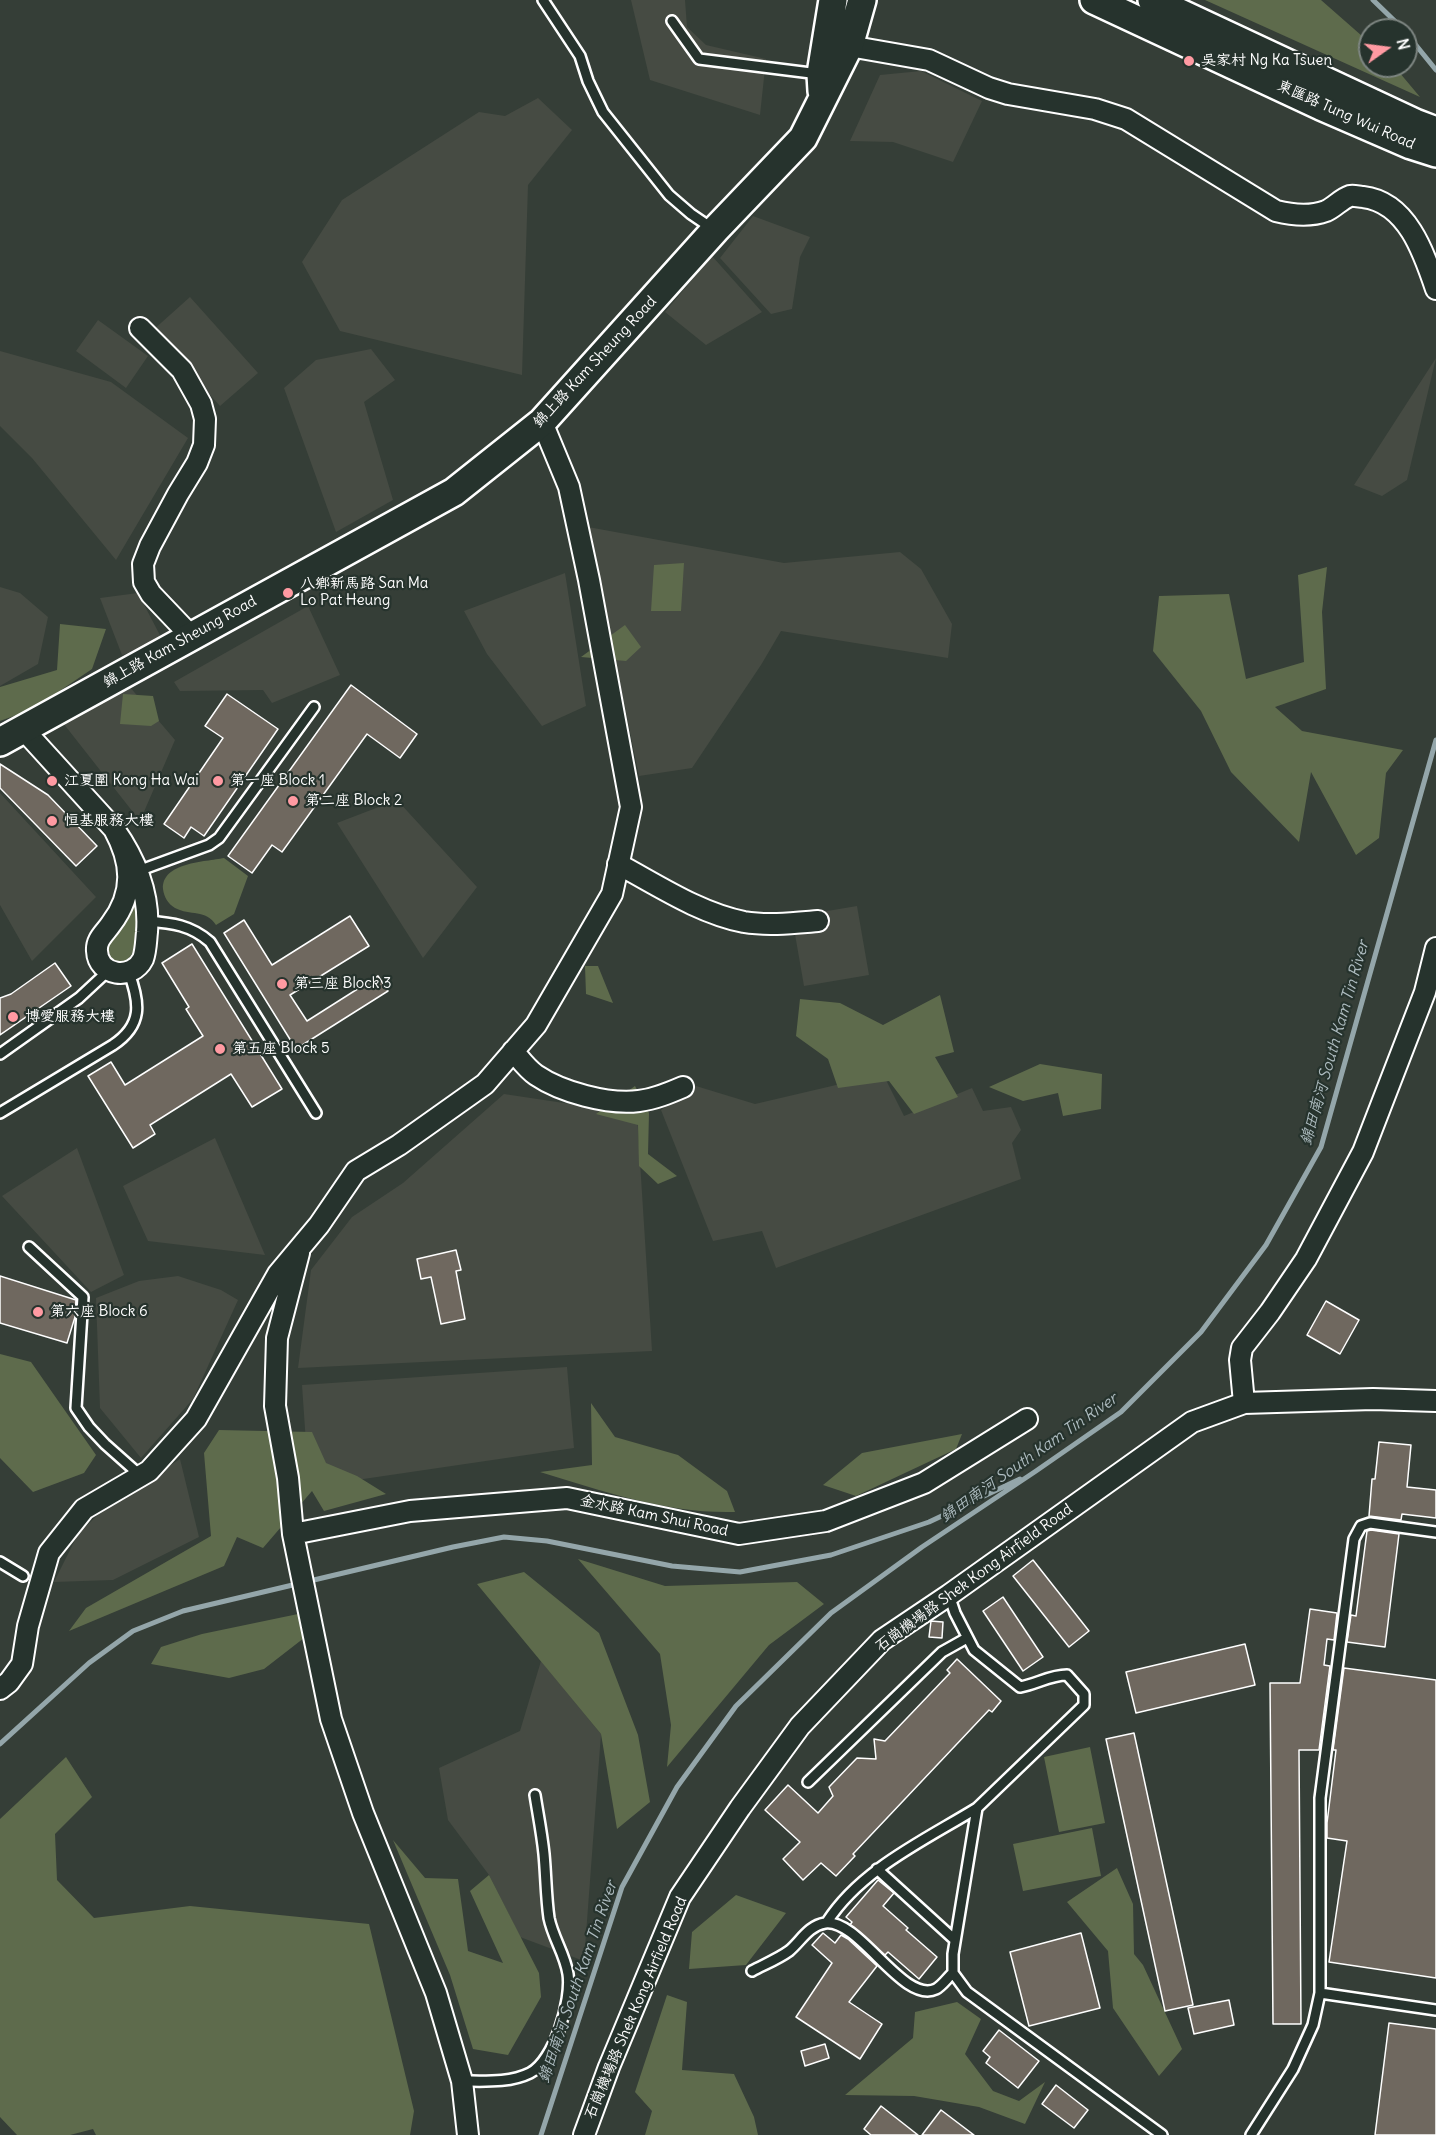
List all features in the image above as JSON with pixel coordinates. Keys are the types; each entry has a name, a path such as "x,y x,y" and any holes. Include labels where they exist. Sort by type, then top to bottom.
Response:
{"main road":[{"name":"錦上路 Kam Sheung Road","path":"12,735 454,492 542,423 715,231 803,138 822,86 832,0"},
{"name":"錦上路 Kam Sheung Road","path":"822,86 849,46 862,0"},
{"name":"東匯路 Tung Wui Road","path":"1094,0 1321,106 1424,138"},
{"name":"東匯路 Tung Wui Road","path":"1152,0 1424,138"}],"street":[{"path":"849,46 929,60 988,88 1008,94 1095,109 1126,119 1276,211 1293,215 1309,214 1327,210 1351,195 1372,198 1389,206 1410,229 1425,257 1436,289"},
{"path":"140,328 182,370 201,404 206,419 204,445 197,463 150,546 143,564 144,582 151,594 190,636"},
{"path":"5,1686 22,1664 28,1626 50,1553 84,1509 149,1471 196,1419 278,1274 319,1225 356,1172 399,1145 485,1084 536,1025 612,894 631,807 589,580 569,487 542,423"},
{"path":"12,735 114,829 138,871 144,890 147,921 143,958 138,967 129,973 118,974 108,971 100,963 96,953 97,942 111,925 121,906 128,882 129,871 125,850 114,829"},
{"path":"618,864 715,914 746,922 779,924 818,921"},
{"path":"1244,1403 1240,1360 1242,1348 1306,1259 1363,1152 1425,992 1436,948"},
{"path":"513,1051 534,1074 558,1088 609,1101 638,1101 683,1087"},
{"path":"300,1247 298,1263 287,1294 277,1338 275,1406 288,1478 293,1534 331,1719 363,1813 436,1993 462,2082 468,2135"},
{"name":"石崗機場路 Shek Kong Airfield Road","path":"584,2135 609,2067 680,1898 740,1808 800,1726 882,1640 1192,1422 1244,1403 1373,1399 1436,1401"},
{"name":"金水路 Kam Shui Road","path":"293,1534 410,1512 567,1498 739,1534 826,1521 924,1483 1027,1419"}],"lane":[{"path":"543,0 580,57 588,81 603,112 669,195 715,231"},
{"path":"672,21 699,59 822,86"},
{"path":"138,871 198,849 219,838 314,707"},
{"path":"147,921 182,925 210,942 316,1113"},
{"path":"0,1054 79,998 108,971"},
{"path":"0,1113 113,1046 128,1034 136,1017 137,1008 135,990 129,973"},
{"path":"29,1247 83,1297 76,1408 105,1444 141,1476"},
{"path":"1251,2135 1293,2069 1313,2025 1320,1993 1320,1798 1354,1539 1361,1526 1370,1523 1436,1532"},
{"path":"0,1562 23,1576"},
{"path":"752,1971 788,1952 812,1927 826,1922 835,1909 877,1869 977,1808 1084,1705 1084,1694 1067,1676 1054,1675 1020,1687 974,1650 949,1595"},
{"path":"808,1782 942,1652 967,1638"},
{"path":"462,2082 514,2079 532,2073 543,2061 556,2038 565,2011 568,1974 549,1918 544,1853 535,1795"},
{"path":"977,1808 955,1940 953,1973 967,1992 1162,2135"},
{"path":"877,1869 955,1940"},
{"path":"826,1922 845,1928 908,1985 927,1990 937,1989 953,1973"},
{"path":"1320,1993 1436,2010"}],"shaded area":[{"path":"631,0 685,0 687,27 706,45 766,59 760,115 650,80"},
{"path":"921,71 982,101 953,162 893,142 850,141 880,75"},
{"path":"538,98 572,130 528,185 522,375 340,331 302,262 342,200 479,112 505,116"},
{"path":"753,216 810,237 800,257 792,309 771,314 720,258"},
{"path":"712,256 762,312 706,345 665,312"},
{"path":"190,297 258,373 220,406 152,331"},
{"path":"98,320 148,356 126,388 76,351"},
{"path":"371,349 395,380 364,402 393,500 336,532 284,388 316,360"},
{"path":"0,351 111,382 188,438 116,560 32,458 0,426"},
{"path":"1436,358 1407,480 1382,496 1354,485"},
{"path":"588,527 784,563 900,552 921,569 952,624 948,658 781,631 692,768 639,776"},
{"path":"565,573 586,706 542,726 487,654 464,611"},
{"path":"0,587 20,593 48,617 38,664 0,686"},
{"path":"138,593 164,643 122,655 100,598"},
{"path":"308,606 340,675 272,703 263,690 180,691 174,682"},
{"path":"129,686 175,740 140,821 63,723"},
{"path":"0,793 96,897 32,961 0,905"},
{"path":"397,800 477,887 423,958 337,823"},
{"path":"857,906 869,975 804,986 792,917"},
{"path":"883,1074 904,1116 972,1088 983,1111 1011,1107 1021,1130 1012,1143 1021,1179 776,1268 762,1231 713,1241 661,1110 696,1086 755,1104"},
{"path":"504,1094 637,1114 652,1351 298,1368 311,1270 352,1217 403,1183"},
{"path":"215,1138 265,1255 148,1241 123,1186"},
{"path":"77,1148 124,1275 91,1292 2,1196"},
{"path":"178,1276 221,1290 238,1300 193,1399 141,1458 100,1408 96,1298 139,1281"},
{"path":"567,1367 574,1448 309,1487 302,1385"},
{"path":"180,1459 199,1537 113,1580 54,1582 78,1534 105,1508"},
{"path":"541,1661 601,1734 584,1961 520,1937 489,1875 448,1820 439,1768 520,1731"}],"green space":[{"path":"1205,0 1321,0 1358,32 1358,69"},
{"path":"1378,78 1404,78 1420,97"},
{"path":"684,563 681,611 651,611 654,565"},
{"path":"1327,567 1322,612 1326,689 1275,707 1302,731 1403,750 1386,773 1379,838 1356,855 1311,772 1299,842 1231,772 1201,711 1153,651 1159,596 1229,594 1246,679 1304,662 1298,575"},
{"path":"60,624 106,629 92,669 33,709 0,721 0,687 57,670"},
{"path":"625,625 641,647 626,661 581,657"},
{"path":"123,694 153,696 159,721 151,726 120,724"},
{"path":"224,858 248,876 234,914 216,925 203,915 175,908 168,902 163,889 169,873 196,862"},
{"path":"135,898 137,936 135,946 127,960 119,963 110,957 108,946 126,921"},
{"path":"585,966 598,966 613,1003 586,994"},
{"path":"940,995 954,1052 935,1057 958,1097 914,1114 889,1081 838,1088 828,1059 796,1036 800,999 840,1003 883,1025"},
{"path":"1040,1064 1102,1074 1101,1109 1063,1116 1058,1093 1023,1101 989,1087"},
{"path":"635,1086 649,1113 648,1154 677,1176 658,1184 639,1166 638,1125 596,1114"},
{"path":"0,1354 31,1362 96,1455 84,1473 33,1492 0,1458"},
{"path":"591,1403 615,1437 678,1455 727,1491 735,1512 710,1512 660,1505 612,1494 540,1472 592,1465"},
{"path":"219,1430 312,1432 326,1463 357,1476 386,1494 324,1511 312,1491 263,1548 237,1537 224,1566 69,1631 86,1608 211,1536 204,1453"},
{"path":"962,1434 956,1449 856,1496 823,1485 862,1453"},
{"path":"578,1559 665,1586 797,1582 824,1604 769,1645 667,1767 671,1725 660,1654"},
{"path":"524,1572 599,1633 638,1735 650,1802 617,1829 601,1734 477,1584"},
{"path":"298,1614 304,1638 264,1669 229,1678 151,1664 161,1647 202,1634"},
{"path":"1090,1747 1105,1823 1059,1832 1044,1757"},
{"path":"66,1757 92,1797 55,1834 57,1880 94,1918 190,1906 369,1924 414,2111 410,2135 96,2135 93,2129 70,2135 17,2135 0,2117 0,1819"},
{"path":"1092,1828 1101,1876 1023,1891 1013,1844"},
{"path":"393,1840 425,1878 458,1879 468,1951 503,1963 470,1891 489,1875 539,1973 541,1997 508,2055 473,2049 450,1975"},
{"path":"1117,1868 1133,1904 1134,1954 1143,1965 1182,2049 1159,2076 1113,2008 1108,1951 1067,1902"},
{"path":"736,1895 786,1913 746,1965 689,1969 692,1932"},
{"path":"667,1995 687,2002 682,2070 734,2074 754,2117 758,2135 645,2135 652,2111 635,2092"},
{"path":"957,2002 981,2019 965,2054 993,2091 1019,2101 1045,2082 1025,2124 979,2107 914,2096 845,2095 913,2038 915,2012"}],"building":[{"name":"第二座 Block 2","path":"351,685 417,734 400,758 367,734 282,852 272,845 252,873 228,856"},
{"name":"第一座 Block 1","path":"227,694 278,729 204,836 191,827 184,838 164,824 223,738 205,726"},
{"name":"恒基服務大樓","path":"0,764 48,795 97,846 76,866 0,788"},
{"name":"第三座 Block 3","path":"350,916 369,946 290,995 307,1021 378,976 388,991 296,1049 224,933 244,920 272,965"},
{"name":"第五座 Block 5","path":"192,944 282,1089 252,1107 231,1074 150,1125 155,1134 133,1148 88,1076 111,1062 125,1085 203,1036 186,1009 189,1007 162,963"},
{"name":"博愛服務大樓","path":"55,963 71,986 0,1035 0,998 11,994"},
{"path":"456,1250 461,1270 456,1271 465,1319 441,1324 431,1277 421,1279 417,1259"},
{"name":"第六座 Block 6","path":"0,1276 76,1300 75,1317 67,1343 0,1323"},
{"path":"1326,1301 1359,1320 1340,1354 1307,1335"},
{"path":"1379,1442 1411,1445 1407,1487 1436,1490 1436,1518 1402,1514 1401,1520 1369,1516 1372,1479 1375,1479"},
{"path":"1367,1531 1399,1534 1385,1647 1347,1642 1351,1615 1356,1616"},
{"path":"1033,1560 1089,1631 1069,1647 1013,1576"},
{"path":"1003,1597 1043,1657 1023,1671 983,1611"},
{"path":"1310,1609 1337,1613 1334,1640 1327,1639 1324,1665 1330,1666 1319,1750 1299,1750 1301,2024 1273,2024 1270,1683 1300,1683"},
{"path":"931,1621 943,1622 942,1638 929,1637"},
{"path":"1245,1644 1255,1685 1136,1713 1126,1672"},
{"path":"957,1659 1001,1701 992,1712 989,1710 853,1854 855,1856 836,1876 821,1863 803,1880 783,1859 800,1842 765,1810 788,1785 818,1813 833,1796 829,1787 857,1758 876,1759 874,1739 885,1741 950,1673 947,1670"},
{"path":"1344,1668 1436,1680 1436,1978 1329,1962 1347,1841 1327,1838 1336,1750 1333,1750"},
{"path":"1134,1733 1193,2005 1165,2011 1106,1739"},
{"path":"878,1880 894,1893 883,1906 937,1957 919,1979 888,1952 885,1955 850,1925 852,1922 846,1917"},
{"path":"823,1933 835,1943 841,1935 848,1939 877,1966 849,2002 882,2024 860,2059 796,2017 832,1963 812,1945"},
{"path":"1081,1933 1100,2008 1029,2026 1010,1952"},
{"path":"1229,2000 1234,2025 1194,2034 1188,2008"},
{"path":"1389,2023 1436,2029 1436,2135 1375,2135"},
{"path":"999,2030 1039,2061 1018,2088 986,2063 990,2057 983,2051"},
{"path":"825,2044 829,2058 805,2066 801,2051"},
{"path":"1056,2085 1088,2110 1074,2128 1042,2104"},
{"path":"881,2106 918,2135 871,2135 864,2129"},
{"path":"941,2110 974,2135 922,2135"}],"waterway":[{"name":"錦田南河 South Kam Tin River","path":"1373,0 1392,18"},
{"name":"錦田南河 South Kam Tin River","path":"1418,48 1436,70"},
{"name":"錦田南河 South Kam Tin River","path":"541,2135 622,1887 677,1787 736,1706 831,1613 922,1547 1121,1412 1201,1332 1266,1245 1321,1147 1436,740"},
{"path":"0,1744 89,1663 133,1631 183,1611 504,1537 547,1541 672,1566 740,1572 831,1555 929,1522 1020,1479"}],"place":[{"name":"吳家村 Ng Ka Tsuen","path":"1189,61"},
{"name":"八鄉新馬路 San Ma Lo Pat Heung","path":"288,593"},
{"name":"江夏圍 Kong Ha Wai","path":"52,781"},
{"name":"第一座 Block 1","path":"218,781"},
{"name":"第二座 Block 2","path":"293,801"},
{"name":"恒基服務大樓","path":"52,821"},
{"name":"第三座 Block 3","path":"282,984"},
{"name":"博愛服務大樓","path":"13,1017"},
{"name":"第五座 Block 5","path":"220,1049"},
{"name":"第六座 Block 6","path":"38,1312"}]}
